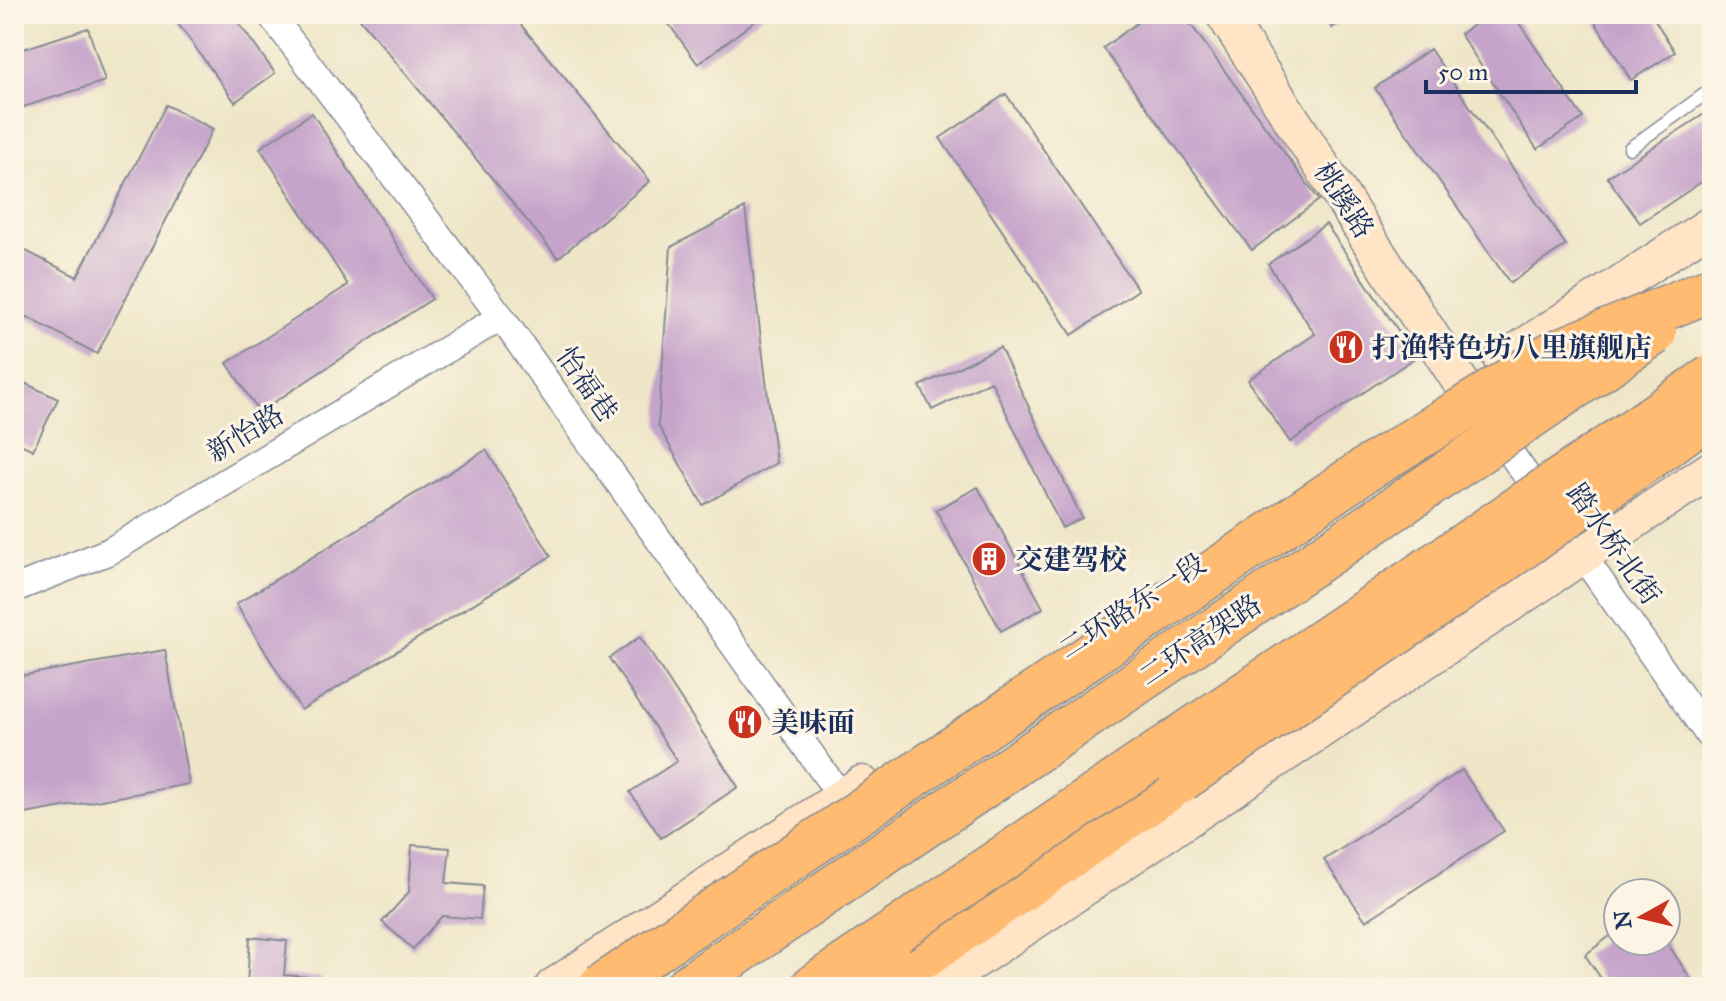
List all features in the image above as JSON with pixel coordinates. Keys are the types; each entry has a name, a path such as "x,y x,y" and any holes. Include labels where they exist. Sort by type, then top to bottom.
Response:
{"highway":[{"path":"601,987 1379,461 1552,354 1712,291"},
{"name":"二环高架路","path":"687,987 1712,291"},
{"path":"813,987 1712,377"},
{"path":"878,987 1511,555 1712,413"}],"main road":[{"name":"桃蹊路","path":"1224,14 1463,386"},
{"name":"二环路东一段","path":"553,987 1083,637 1365,456 1463,386 1712,224"},
{"path":"935,987 1712,469"}],"street":[{"name":"怡福巷","path":"270,14 501,317 842,798"},
{"name":"新怡路","path":"14,589 110,551 501,317"},
{"name":"踏水桥北街","path":"1463,386 1712,740"}],"lane":[{"path":"1630,148 1712,89"}],"building":[{"path":"171,14 232,14 275,73 235,102"},
{"path":"356,14 512,14 650,181 558,258"},
{"path":"764,14 698,64 663,16"},
{"path":"1149,14 1183,14 1319,200 1252,250 1103,48"},
{"path":"1321,14 1350,14 1332,28"},
{"path":"1490,14 1513,14 1583,118 1537,149 1460,34"},
{"path":"1590,14 1651,14 1675,52 1631,80"},
{"path":"88,28 105,81 14,110 14,52"},
{"path":"1430,49 1566,245 1510,283 1375,88"},
{"path":"1006,94 1138,290 1072,335 940,138"},
{"path":"166,105 213,129 97,354 14,310 14,245 77,277"},
{"path":"1712,109 1712,175 1640,223 1607,177"},
{"path":"312,113 432,299 259,412 227,363 348,285 260,148"},
{"path":"745,208 776,463 703,505 658,425 671,247"},
{"path":"1326,224 1416,357 1290,442 1248,380 1315,334 1268,264"},
{"path":"1000,347 1082,518 1062,528 991,381 932,410 920,386"},
{"path":"14,378 58,399 33,450 14,441"},
{"path":"486,450 551,556 301,710 236,604"},
{"name":"交建驾校","path":"978,487 1043,608 1001,631 936,510"},
{"path":"640,637 738,787 661,838 630,792 677,761 609,658"},
{"path":"165,650 189,784 14,816 14,677"},
{"path":"1462,770 1504,831 1366,921 1324,860"},
{"path":"412,845 450,848 446,883 483,886 480,919 442,916 413,949 382,922 409,892"},
{"path":"250,937 287,941 284,975 321,978 320,987 244,987 247,984"},
{"path":"1602,942 1602,957 1676,957 1696,987 1607,987 1585,955"}],"place":[{"name":"打渔特色坊八里旗舰店","path":"1346,347"},
{"name":"交建驾校","path":"989,559"},
{"name":"美味面","path":"745,722"}]}
